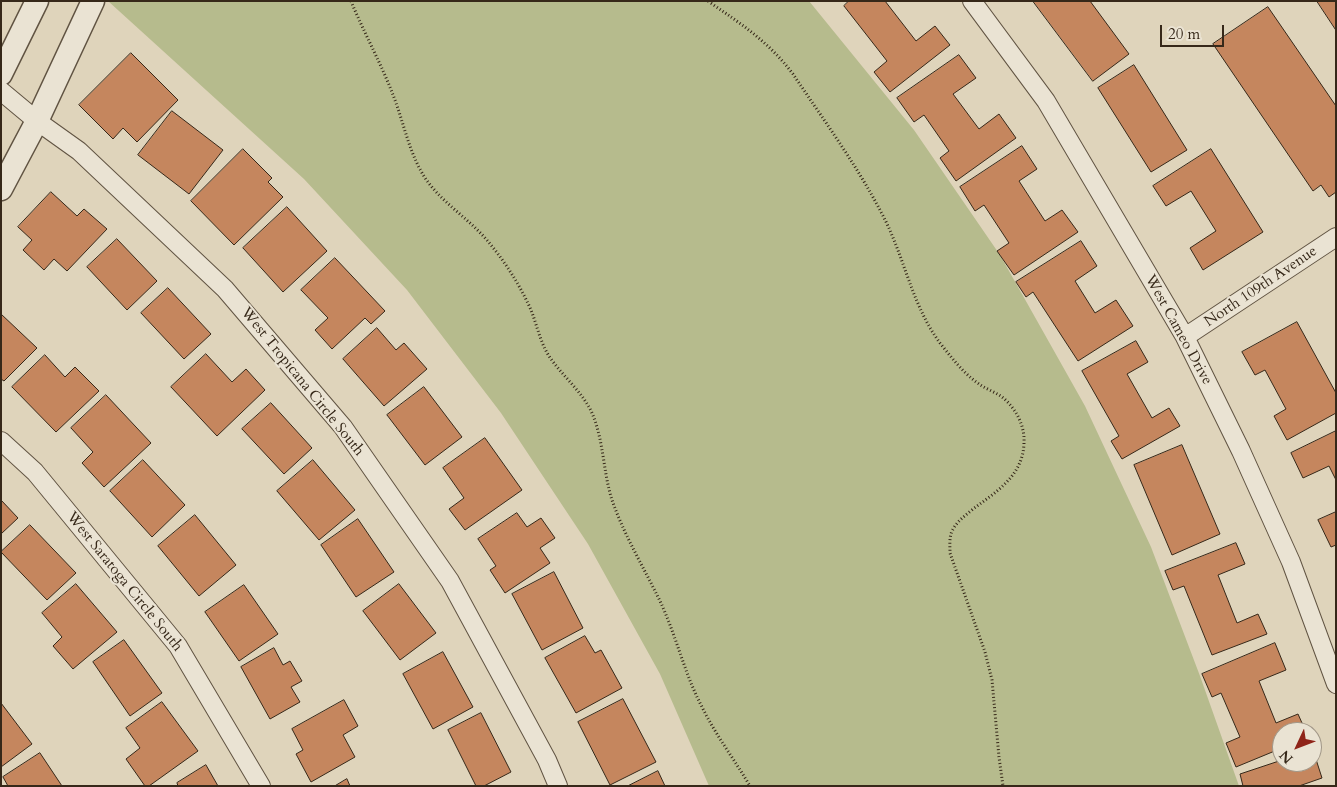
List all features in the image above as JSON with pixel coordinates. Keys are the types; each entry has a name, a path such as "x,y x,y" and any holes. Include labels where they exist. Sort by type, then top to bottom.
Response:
{"street":[{"path":"1,74 37,1"},
{"path":"1,189 37,121 93,1"},
{"name":"West Cameo Drive","path":"972,1 1046,101 1185,337 1241,451 1291,562 1336,684"},
{"name":"West Tropicana Circle South","path":"1,91 37,121 79,151 225,289 343,427 450,581 547,760 558,786"},
{"name":"North 109th Avenue","path":"1185,337 1336,237"},
{"name":"West Saratoga Circle South","path":"1,441 35,472 178,646 261,786"}],"path":[{"path":"351,1 392,92 412,153 421,172 432,188 464,216 485,238 505,264 532,312 550,357 592,412 599,432 607,481 623,528 645,568 664,611 686,672 701,705 718,737 750,786"},
{"path":"708,1 768,44 789,68 881,211 896,243 916,300 926,322 965,372 979,384 1003,398 1014,410 1022,425 1023,457 1017,471 1001,488 959,520 952,532 950,542 950,553 985,652 992,680 1003,786"}],"green space":[{"path":"108,1 809,1 914,130 1000,255 1085,406 1151,547 1239,786 709,786 660,674 588,544 501,413 407,290 304,179"}],"building":[{"path":"849,1 885,1 916,41 935,26 950,45 890,92 874,72 887,61 844,6"},
{"path":"1033,1 1090,1 1129,54 1093,81"},
{"path":"1317,1 1336,1 1336,30"},
{"path":"1268,7 1336,106 1336,192 1329,197 1321,185 1313,191 1213,44"},
{"path":"131,53 178,100 137,142 123,128 113,139 79,105"},
{"path":"959,55 976,78 953,94 979,129 999,114 1016,138 956,181 940,158 949,151 924,115 914,122 897,98"},
{"path":"1134,65 1187,150 1151,172 1098,88"},
{"path":"172,111 223,150 189,194 138,155"},
{"path":"1022,146 1037,169 1019,181 1045,221 1062,210 1078,232 1014,275 997,251 1009,243 984,205 975,211 960,187"},
{"path":"243,149 272,178 268,182 283,197 234,245 191,201"},
{"path":"1211,149 1263,232 1203,270 1190,248 1216,231 1191,191 1166,206 1153,186"},
{"path":"51,192 77,216 84,209 107,229 67,271 54,259 44,270 23,250 32,240 18,227"},
{"path":"287,207 327,251 283,292 243,248"},
{"path":"117,239 157,281 127,310 87,267"},
{"path":"1081,241 1097,266 1075,281 1095,313 1116,300 1133,326 1078,361 1033,292 1026,297 1016,282"},
{"path":"335,258 385,311 371,324 365,318 332,349 315,330 328,318 301,290"},
{"path":"168,288 211,334 184,359 141,313"},
{"path":"1,314 37,348 4,381 1,379"},
{"path":"1297,322 1336,393 1336,413 1287,440 1274,416 1286,409 1265,370 1255,375 1242,352"},
{"path":"377,328 396,350 404,343 427,369 384,406 343,359"},
{"path":"1136,341 1148,362 1127,374 1152,418 1169,408 1180,426 1122,459 1111,441 1119,436 1082,371"},
{"path":"206,354 232,382 246,369 265,390 217,436 171,387"},
{"path":"45,355 65,377 75,367 99,391 56,432 12,387"},
{"path":"424,387 462,437 425,465 387,415"},
{"path":"106,395 151,443 104,487 82,463 93,452 71,428"},
{"path":"271,403 312,448 284,474 242,429"},
{"path":"1336,431 1336,480 1329,466 1303,478 1291,453"},
{"path":"485,438 522,490 465,530 449,509 464,498 443,468"},
{"path":"1182,445 1220,534 1172,555 1134,465"},
{"path":"143,460 185,505 152,537 110,491"},
{"path":"313,460 355,510 319,540 277,491"},
{"path":"1,500 18,518 1,534"},
{"path":"1336,512 1336,545 1331,547 1318,520"},
{"path":"517,513 527,527 541,518 555,538 540,548 550,563 505,593 490,570 496,566 478,539"},
{"path":"195,515 236,565 199,596 158,546"},
{"path":"358,519 394,572 356,597 321,545"},
{"path":"30,525 76,573 47,600 1,552"},
{"path":"1236,543 1245,564 1218,575 1237,623 1258,614 1267,634 1212,655 1184,586 1173,590 1165,571"},
{"path":"554,572 583,628 542,650 512,594"},
{"path":"76,584 117,632 73,669 53,646 62,637 42,613"},
{"path":"399,584 436,633 400,660 363,611"},
{"path":"244,585 278,634 239,661 205,612"},
{"path":"585,636 595,653 601,650 622,688 576,713 545,658"},
{"path":"124,640 162,693 130,716 93,662"},
{"path":"1275,643 1286,670 1259,681 1276,722 1272,722 1272,752 1236,767 1226,743 1240,737 1221,693 1212,697 1202,674"},
{"path":"274,648 283,665 290,661 302,681 291,687 300,702 270,719 241,667"},
{"path":"443,652 473,707 433,729 403,674"},
{"path":"623,699 656,762 610,785 578,722"},
{"path":"344,700 358,726 343,735 355,757 311,782 296,754 303,750 292,729"},
{"path":"162,702 198,751 149,786 145,786 126,759 140,748 126,728"},
{"path":"1,703 32,744 1,767"},
{"path":"481,713 511,772 484,786 476,786 448,730"},
{"path":"1298,714 1302,722 1278,722"},
{"path":"40,753 62,786 8,786 3,777"},
{"path":"1272,763 1272,772 1320,772 1322,778 1299,786 1243,786 1240,774"},
{"path":"206,765 218,786 178,786 177,783"},
{"path":"658,771 665,786 628,786"},
{"path":"347,779 350,786 335,786"}]}
